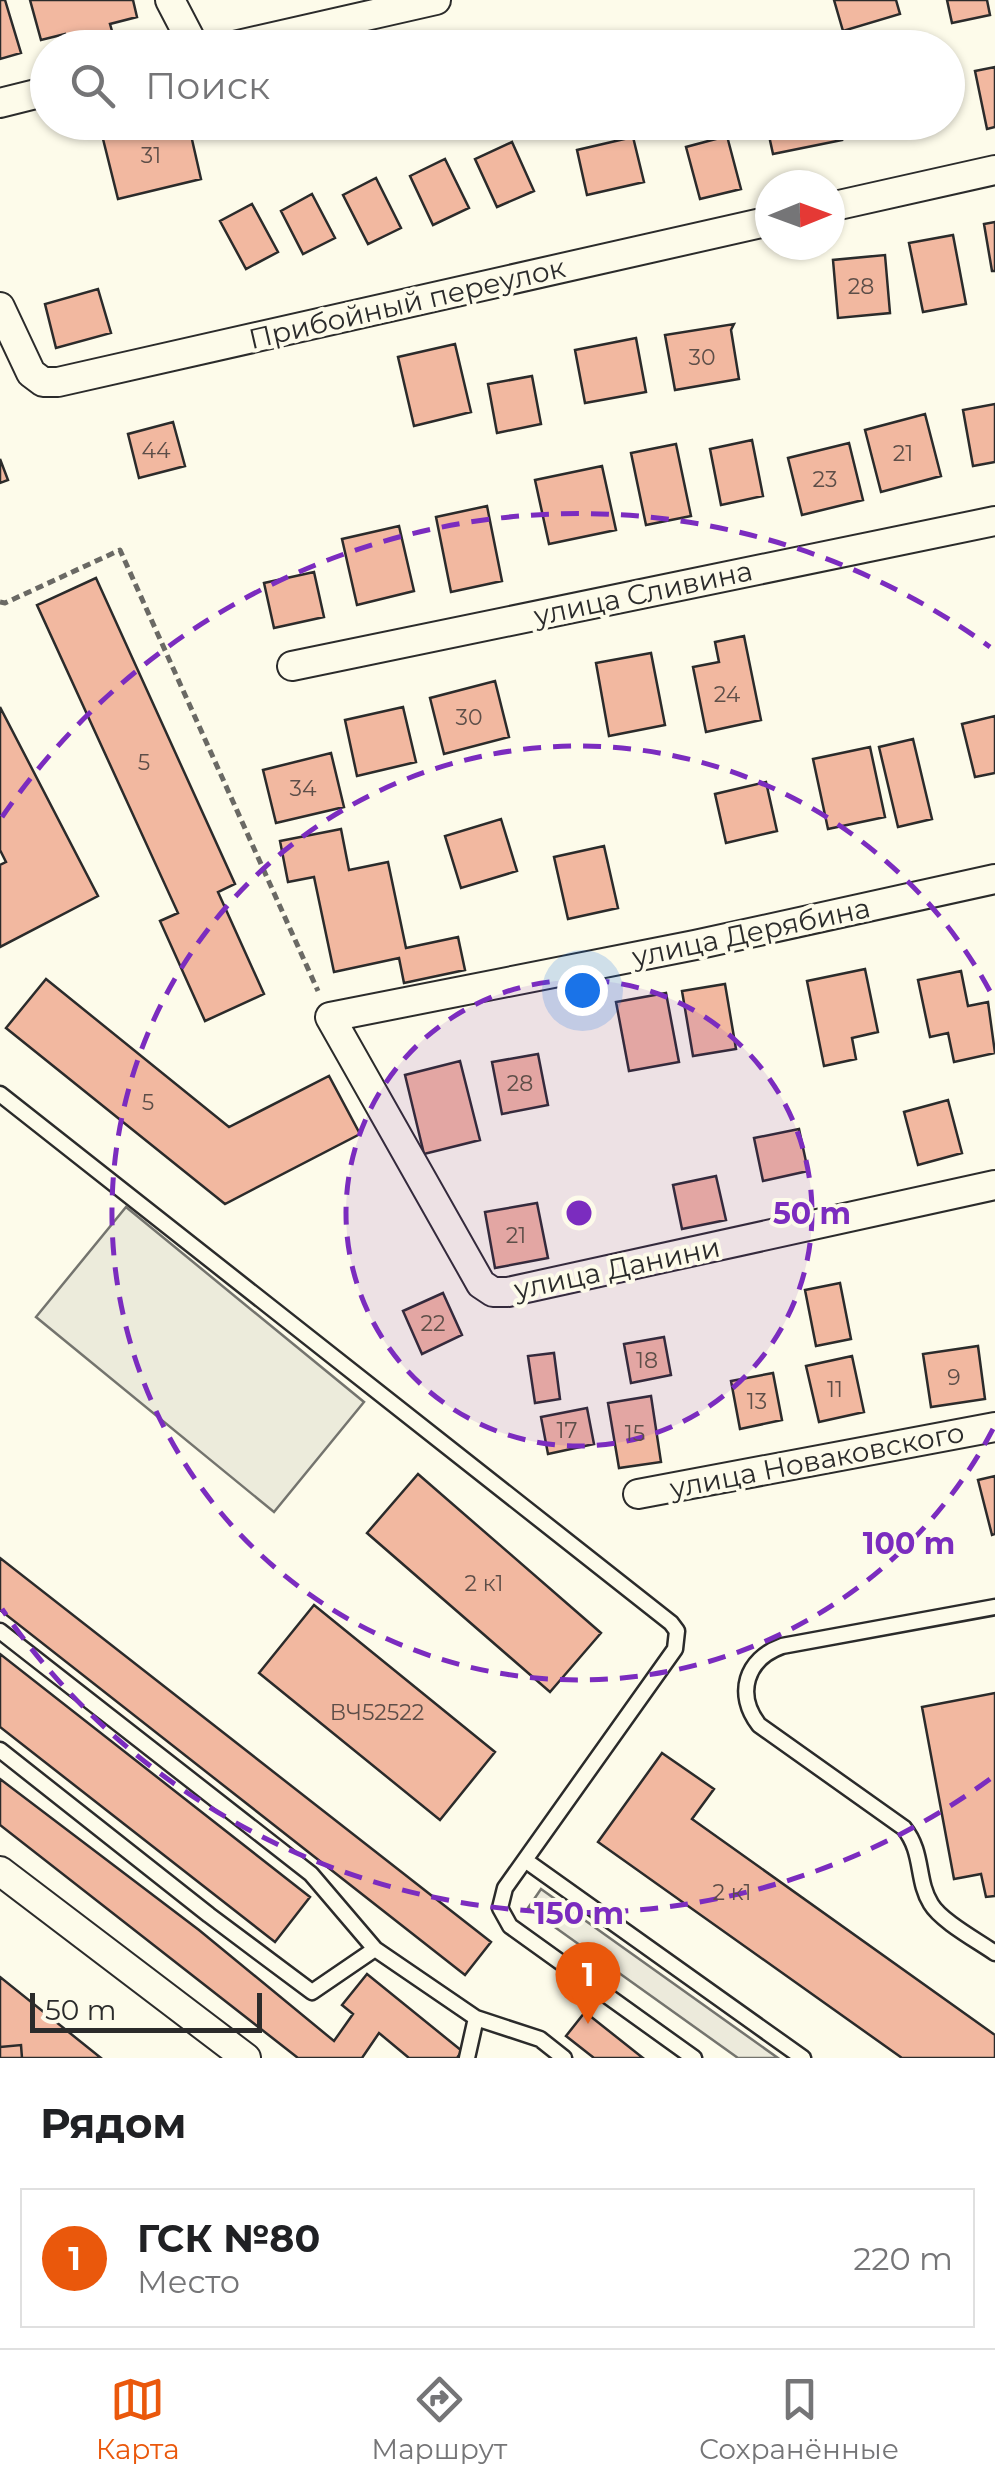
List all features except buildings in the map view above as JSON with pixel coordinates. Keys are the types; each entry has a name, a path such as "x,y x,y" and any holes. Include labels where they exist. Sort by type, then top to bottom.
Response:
{"street":[{"path":"170,0 186,30"},
{"path":"304,30 436,0"},
{"path":"0,103 30,96"},
{"path":"845,204 995,170"},
{"name":"Прибойный переулок","path":"0,307 31,373 43,382 755,224"},
{"name":"улица Сливина","path":"292,666 995,521"},
{"name":"улица Дерябина","path":"330,1017 695,946 995,879"},
{"name":"улица Данини","path":"330,1017 481,1284 493,1292 527,1288 995,1186"},
{"name":"улица Новаковского","path":"638,1494 995,1427"},
{"path":"0,1871 246,2058"}],"lane":[{"path":"0,1094 671,1623 676,1631 675,1649 525,1860 501,1897 500,1908 510,1926 694,2058"},
{"path":"995,1607 782,1646 758,1659 746,1681 745,1693 759,1724 904,1828 914,1840 931,1904 995,1953"},
{"path":"0,1630 310,1874 375,1949 476,2018 540,2039 564,2058"},
{"path":"0,1750 209,1916 312,1992 375,1949"},
{"path":"525,1860 803,2058"},
{"path":"467,2058 476,2018"}],"path":[{"path":"0,602 120,550 330,1017"}],"shaded area":[{"path":"126,1207 364,1402 274,1512 36,1317"},
{"path":"541,1889 778,2058 738,2058 528,1908"}],"place":[{"name":"ГСК №80","path":"588,2024"}]}
